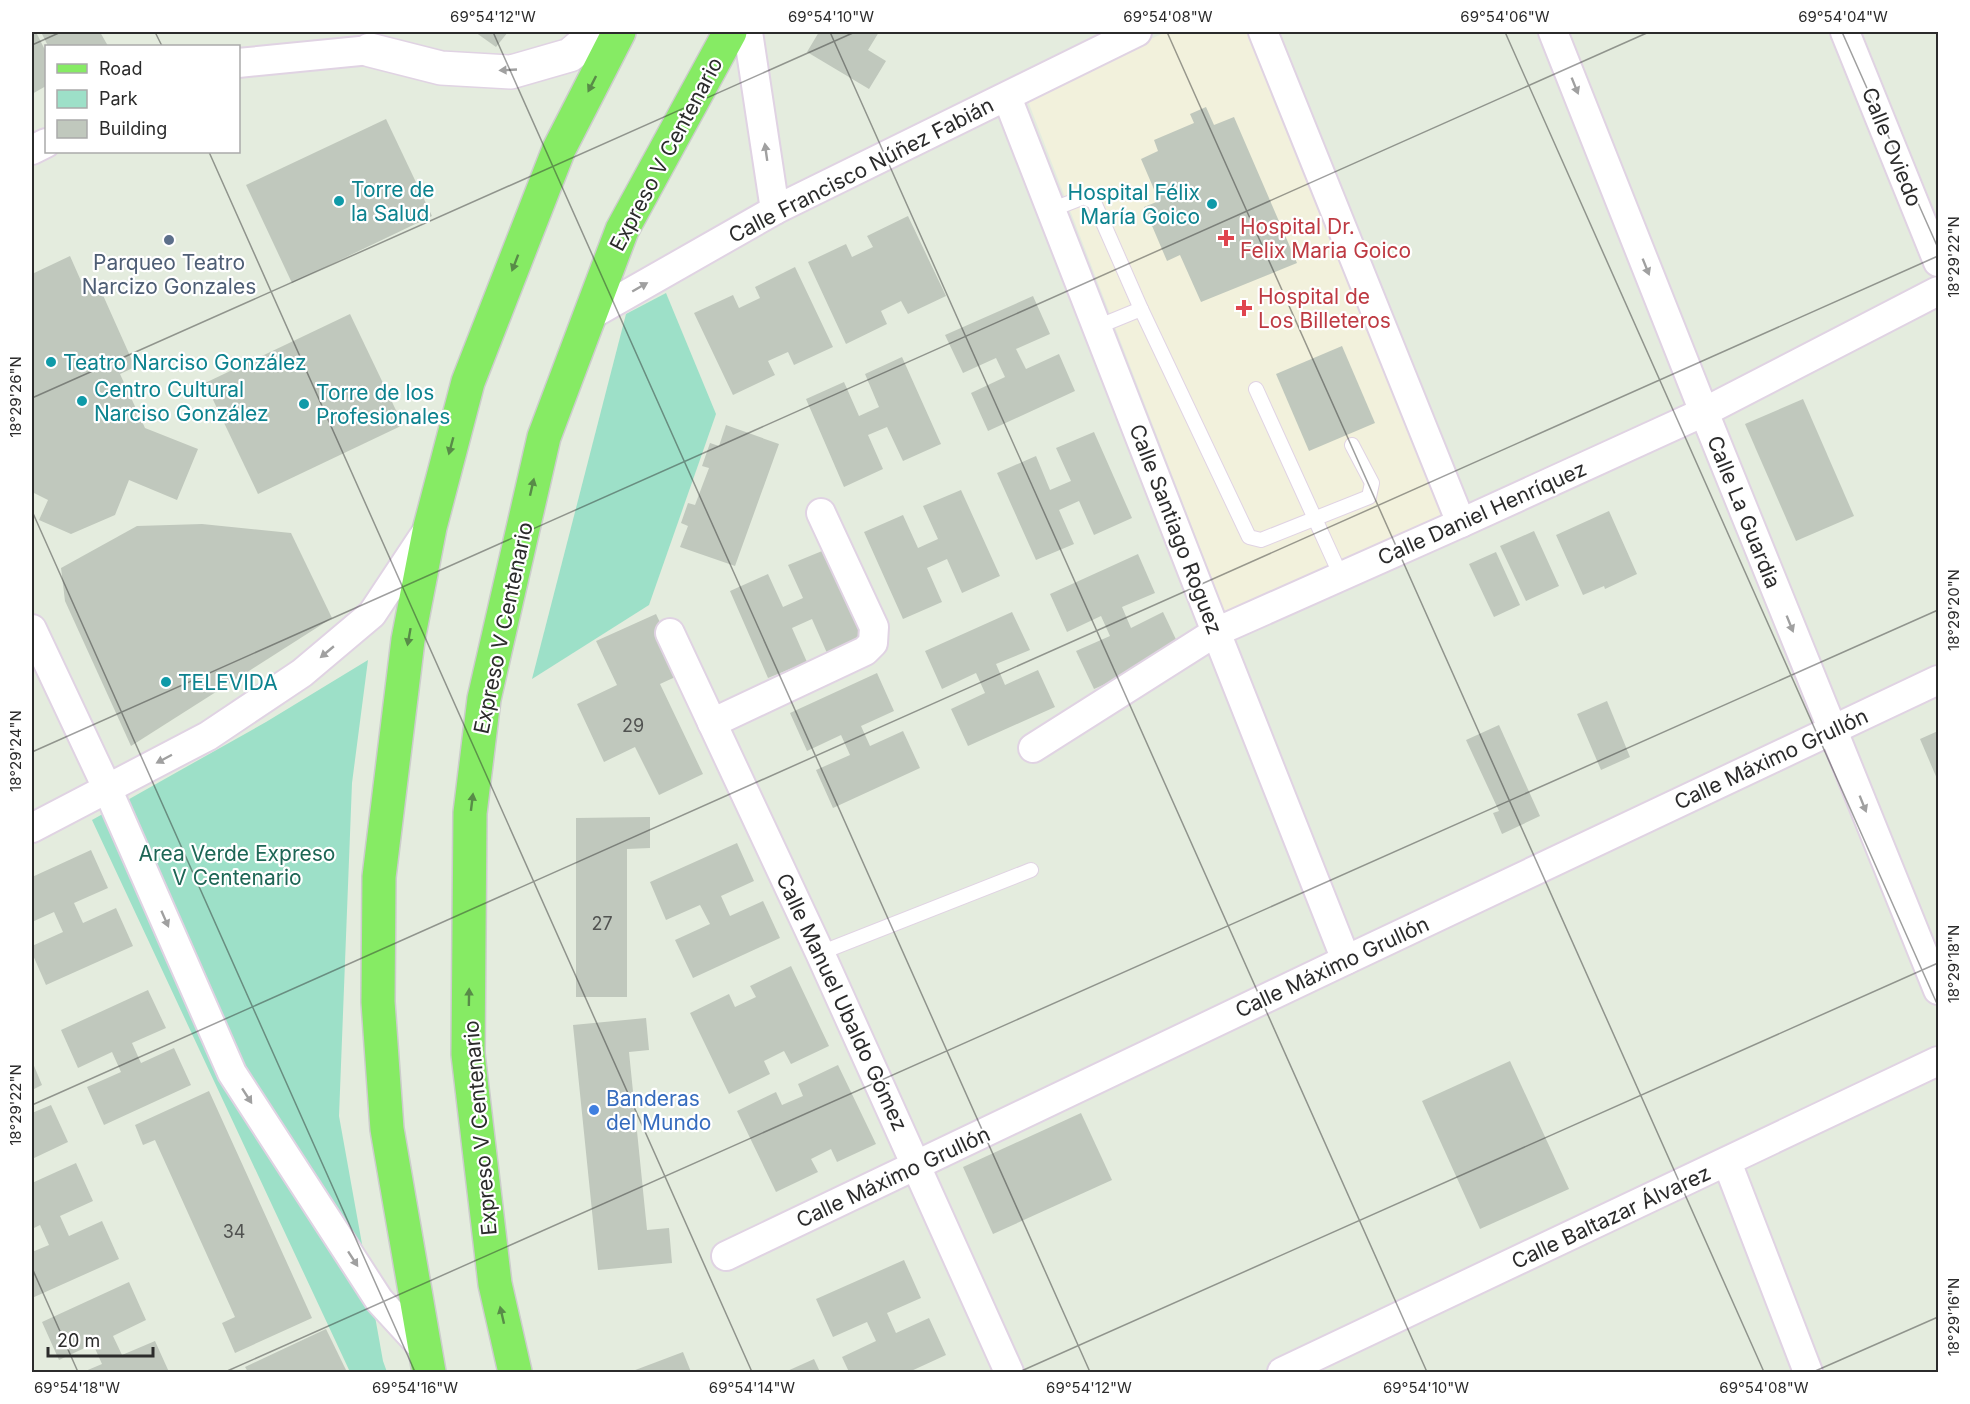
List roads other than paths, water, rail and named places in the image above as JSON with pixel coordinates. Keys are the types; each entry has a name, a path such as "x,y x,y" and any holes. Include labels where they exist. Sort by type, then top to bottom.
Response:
{"main road":[{"path":"426,1361 387,1129 378,1002 379,877 408,640 430,527 468,382 559,149 619,32"},
{"name":"Expreso V Centenario","path":"515,1372 495,1284 468,1054 470,813 484,699 544,437 622,230 730,32"}],"street":[{"path":"240,63 370,50 441,68 511,72 570,55 597,32"},
{"path":"748,32 775,210"},
{"name":"Calle Francisco Núñez Fabián","path":"589,316 775,210 1137,32"},
{"path":"1263,32 1461,523"},
{"name":"Calle La Guardia","path":"1553,32 1938,990"},
{"name":"Calle Oviedo","path":"1845,32 1938,262"},
{"name":"Calle Santiago Roguez","path":"1006,97 1346,960"},
{"name":"Calle Daniel Henríquez","path":"1033,748 1216,632 1704,412 1938,291"},
{"path":"712,723 864,651 873,644 874,627 821,513"},
{"path":"32,828 208,736 302,673 372,614 430,527"},
{"path":"32,629 107,789 232,1073 379,1300 426,1361"},
{"name":"Calle Manuel Ubaldo Gómez","path":"670,633 820,953 1009,1372"},
{"name":"Calle Máximo Grullón","path":"726,1256 1938,680"},
{"name":"Calle Baltazar Álvarez","path":"1282,1372 1938,1062"},
{"path":"1727,1162 1808,1372"}],"lane":[{"path":"1051,210 1084,197 1094,202 1141,309 1249,537 1261,540 1369,497 1372,483 1352,445"},
{"path":"1097,327 1141,309"},
{"path":"1256,389 1341,576"},
{"path":"820,953 1031,870"}],"place":[{"name":"Torre de la Salud","path":"339,201"},
{"name":"Hospital Félix María Goico","path":"1212,204"},
{"name":"Hospital Dr. Felix Maria Goico","path":"1226,238"},
{"name":"Parqueo Teatro Narcizo Gonzales","path":"169,240"},
{"name":"Hospital de Los Billeteros","path":"1244,308"},
{"name":"Teatro Narciso González","path":"51,362"},
{"name":"Centro Cultural Narciso González","path":"82,401"},
{"name":"Torre de los Profesionales","path":"304,404"},
{"name":"TELEVIDA","path":"166,682"},
{"name":"Banderas del Mundo","path":"594,1110"}],"park label":[{"name":"Area Verde Expreso V Centenario","path":"237,865"}]}
